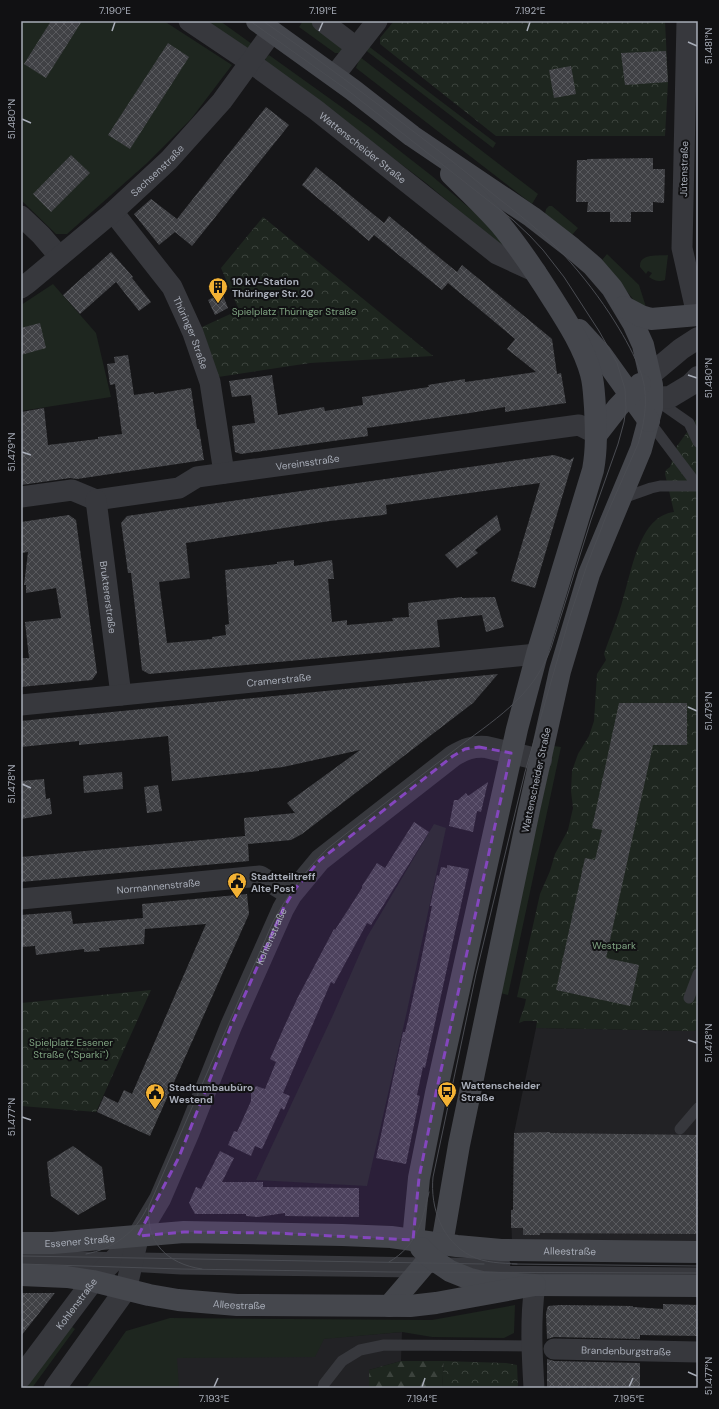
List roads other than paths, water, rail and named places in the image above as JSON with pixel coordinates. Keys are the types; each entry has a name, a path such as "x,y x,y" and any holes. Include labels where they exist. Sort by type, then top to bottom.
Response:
{"main road":[{"name":"Wattenscheider Straße","path":"264,26 334,76 412,136 532,217 593,266 612,288 633,323 643,345 650,375 652,398 649,420 640,449 589,574 560,671 458,1145 435,1262"},
{"name":"Wattenscheider Straße","path":"412,136 499,223 536,272 562,313 585,357 591,375 597,434 593,470 537,654 511,753 436,1093 419,1178 413,1240"},
{"path":"624,307 641,316 651,319 698,315"},
{"name":"Wattenscheider Straße","path":"562,313 601,354 649,420"},
{"path":"597,434 630,394 650,375"},
{"path":"630,394 652,398"},
{"name":"Alleestraße","path":"138,1236 184,1232 282,1233 349,1235 413,1240 435,1262 470,1279 482,1282 535,1285 698,1286"},
{"name":"Essener Straße","path":"21,1243 53,1243 138,1236"},
{"name":"Alleestraße","path":"435,1262 501,1250 698,1252"},
{"path":"389,1306 435,1262"},
{"path":"21,1275 66,1277 116,1266"},
{"name":"Alleestraße","path":"116,1266 126,1289 178,1300 237,1305 410,1306 436,1303 535,1285"}],"street":[{"name":"Wattenscheider Straße","path":"189,21 250,62 316,110 498,254 536,272"},
{"path":"322,21 356,47"},
{"path":"334,76 377,21"},
{"name":"Jütenstraße","path":"687,21 682,248 698,315"},
{"name":"Sachsenstraße","path":"21,288 112,212 169,160 190,138 222,101 250,62 264,26"},
{"name":"Thüringer Straße","path":"112,212 172,287 193,333 210,382 224,473"},
{"path":"21,216 59,256"},
{"path":"650,375 681,349 698,338"},
{"path":"652,398 670,398 690,385 698,377"},
{"name":"Vereinsstraße","path":"96,500 179,488 197,477 579,424 597,434"},
{"path":"21,497 72,490 96,500"},
{"name":"Bruktererstraße","path":"96,500 121,695"},
{"name":"Cramerstraße","path":"21,705 537,654"},
{"name":"Kohlenstraße","path":"21,1377 116,1266 138,1236 160,1199 231,1026 283,909 303,878 320,860 453,756 465,749 479,747 493,748 541,760"},
{"name":"Normannenstraße","path":"21,899 260,876 291,895"},
{"path":"54,1388 126,1289 116,1266"},
{"path":"534,1388 532,1346 535,1285"},
{"name":"Brandenburgstraße","path":"554,1349 698,1352"}],"lane":[{"path":"652,398 689,423 698,442"},
{"path":"649,420 698,486"},
{"path":"619,500 660,486 698,486"},
{"path":"689,998 698,974"},
{"path":"680,1129 698,1108"},
{"path":"21,1256 116,1266"},
{"path":"21,1264 181,1269 435,1262 698,1266"},
{"path":"435,1262 698,1273"},
{"path":"323,1388 324,1384 342,1361 360,1350 378,1346 532,1346"}],"tram line":[{"path":"202,1269 178,1262 161,1249 151,1230 149,1206 273,922 297,883 327,849 510,707 533,681 543,666 551,648 591,520 618,444 626,408 625,389 617,363 599,331 564,277 530,236 513,220 346,89 250,21"},
{"path":"263,21 343,78 431,145 520,216 556,247 585,279 622,334 641,373 645,391 643,427 638,444 607,514 587,565 570,616 525,772 476,974 433,1177 436,1212 445,1233 452,1242 461,1250 476,1258 493,1262 517,1264"},
{"path":"389,1262 399,1255 413,1240 421,1222 429,1192"},
{"path":"86,1254 96,1252 114,1244 130,1232 137,1225 147,1208"},
{"path":"21,1256 484,1264"},
{"path":"21,1264 181,1269 390,1272 698,1273"},
{"path":"512,1264 698,1266"}],"place":[{"name":"10 kV-Station Thüringer Str. 20","path":"218,304"},
{"name":"Stadtteiltreff Alte Post","path":"237,899"},
{"name":"Wattenscheider Straße","path":"447,1108"},
{"name":"Stadtumbaubüro Westend","path":"155,1110"}],"park label":[{"name":"Spielplatz Thüringer Straße","path":"294,311"},
{"name":"Westpark","path":"614,945"},
{"name":"Spielplatz Essener Straße (\"Sparki\")","path":"71,1048"}]}
